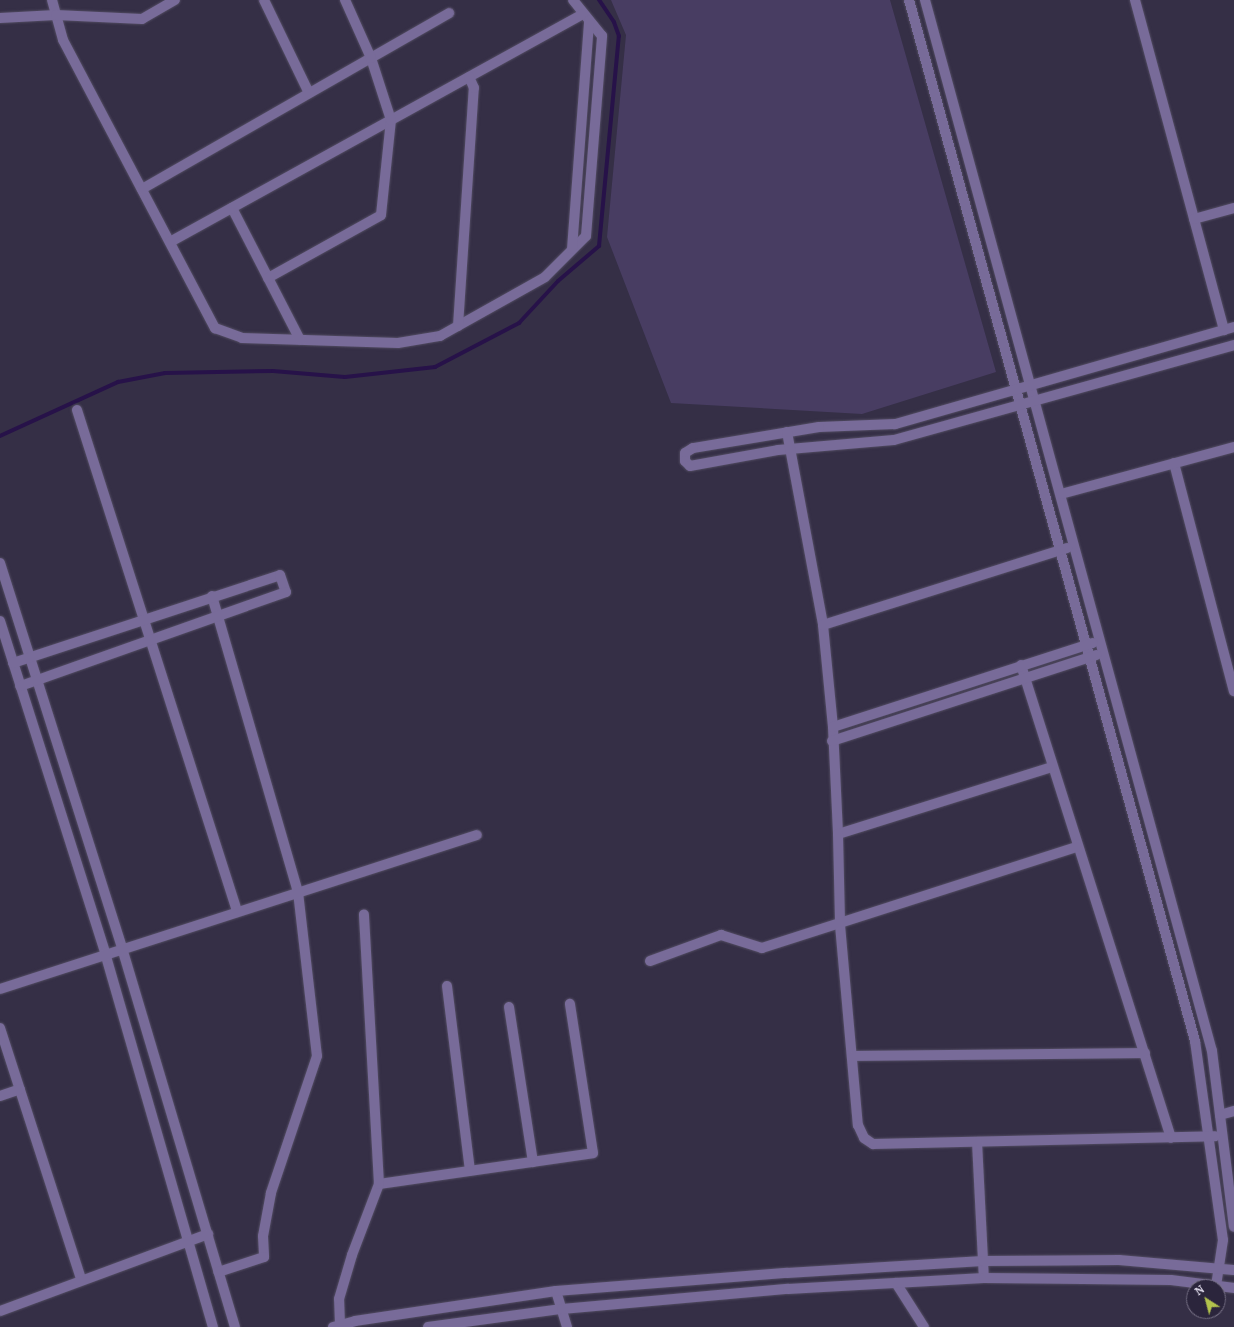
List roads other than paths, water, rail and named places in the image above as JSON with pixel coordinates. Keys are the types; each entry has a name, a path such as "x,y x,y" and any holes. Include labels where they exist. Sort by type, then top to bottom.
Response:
{"street":[{"path":"52,0 63,40 215,328 242,338 398,343 440,336 545,277 586,236 602,36 573,0"},
{"path":"0,18 56,15 142,19 175,0"},
{"path":"264,0 309,93"},
{"path":"268,278 382,215 391,120 372,58 345,0"},
{"path":"909,0 1062,550 1195,1041 1223,1240 1217,1279"},
{"path":"924,0 1036,400 1212,1051 1234,1227"},
{"path":"1135,0 1224,330"},
{"path":"142,189 449,13"},
{"path":"170,242 469,77 586,17"},
{"path":"572,249 586,17"},
{"path":"458,326 474,88 469,77"},
{"path":"232,208 300,340"},
{"path":"1194,219 1234,208"},
{"path":"1234,327 889,425 819,427 693,448 685,453 684,461 690,466 790,449 894,440 1234,345"},
{"path":"77,410 237,912"},
{"path":"787,432 809,537 823,625 833,727 832,741 838,834 840,925 853,1056 858,1125 864,1138 873,1144 1171,1138 1223,1135"},
{"path":"1061,494 1234,447"},
{"path":"1174,463 1234,691"},
{"path":"823,625 1075,546"},
{"path":"0,563 122,948 235,1327"},
{"path":"13,663 145,622 212,596 280,575 286,592 20,686"},
{"path":"212,596 298,892 317,1056 271,1193 263,1236 264,1257 218,1272"},
{"path":"0,621 105,953 213,1327"},
{"path":"833,727 1101,640"},
{"path":"832,741 1104,653"},
{"path":"1021,666 1077,847 1145,1053 1171,1138"},
{"path":"838,834 1052,767"},
{"path":"0,989 105,953 477,835"},
{"path":"650,961 721,935 762,948 840,925 1077,847"},
{"path":"364,914 379,1184 352,1255 339,1299 337,1326 556,1291 787,1273 983,1262 1119,1260 1219,1268 1234,1270 1232,1288"},
{"path":"446,986 470,1171"},
{"path":"379,1184 593,1153 570,1004"},
{"path":"509,1007 533,1162"},
{"path":"0,1028 81,1279"},
{"path":"853,1056 1145,1053"},
{"path":"0,1096 20,1089"},
{"path":"1220,1115 1234,1111"},
{"path":"976,1142 984,1278"},
{"path":"0,1311 81,1279 208,1234"},
{"path":"787,1273 788,1289"},
{"path":"428,1327 562,1309 788,1289 984,1278 1171,1280 1186,1282"},
{"path":"896,1283 924,1327"},
{"path":"556,1291 567,1327"}],"waterway":[{"path":"0,436 118,382 165,373 273,371 345,377 435,367 519,323 558,281 599,246 619,36 614,22 599,0"}]}
